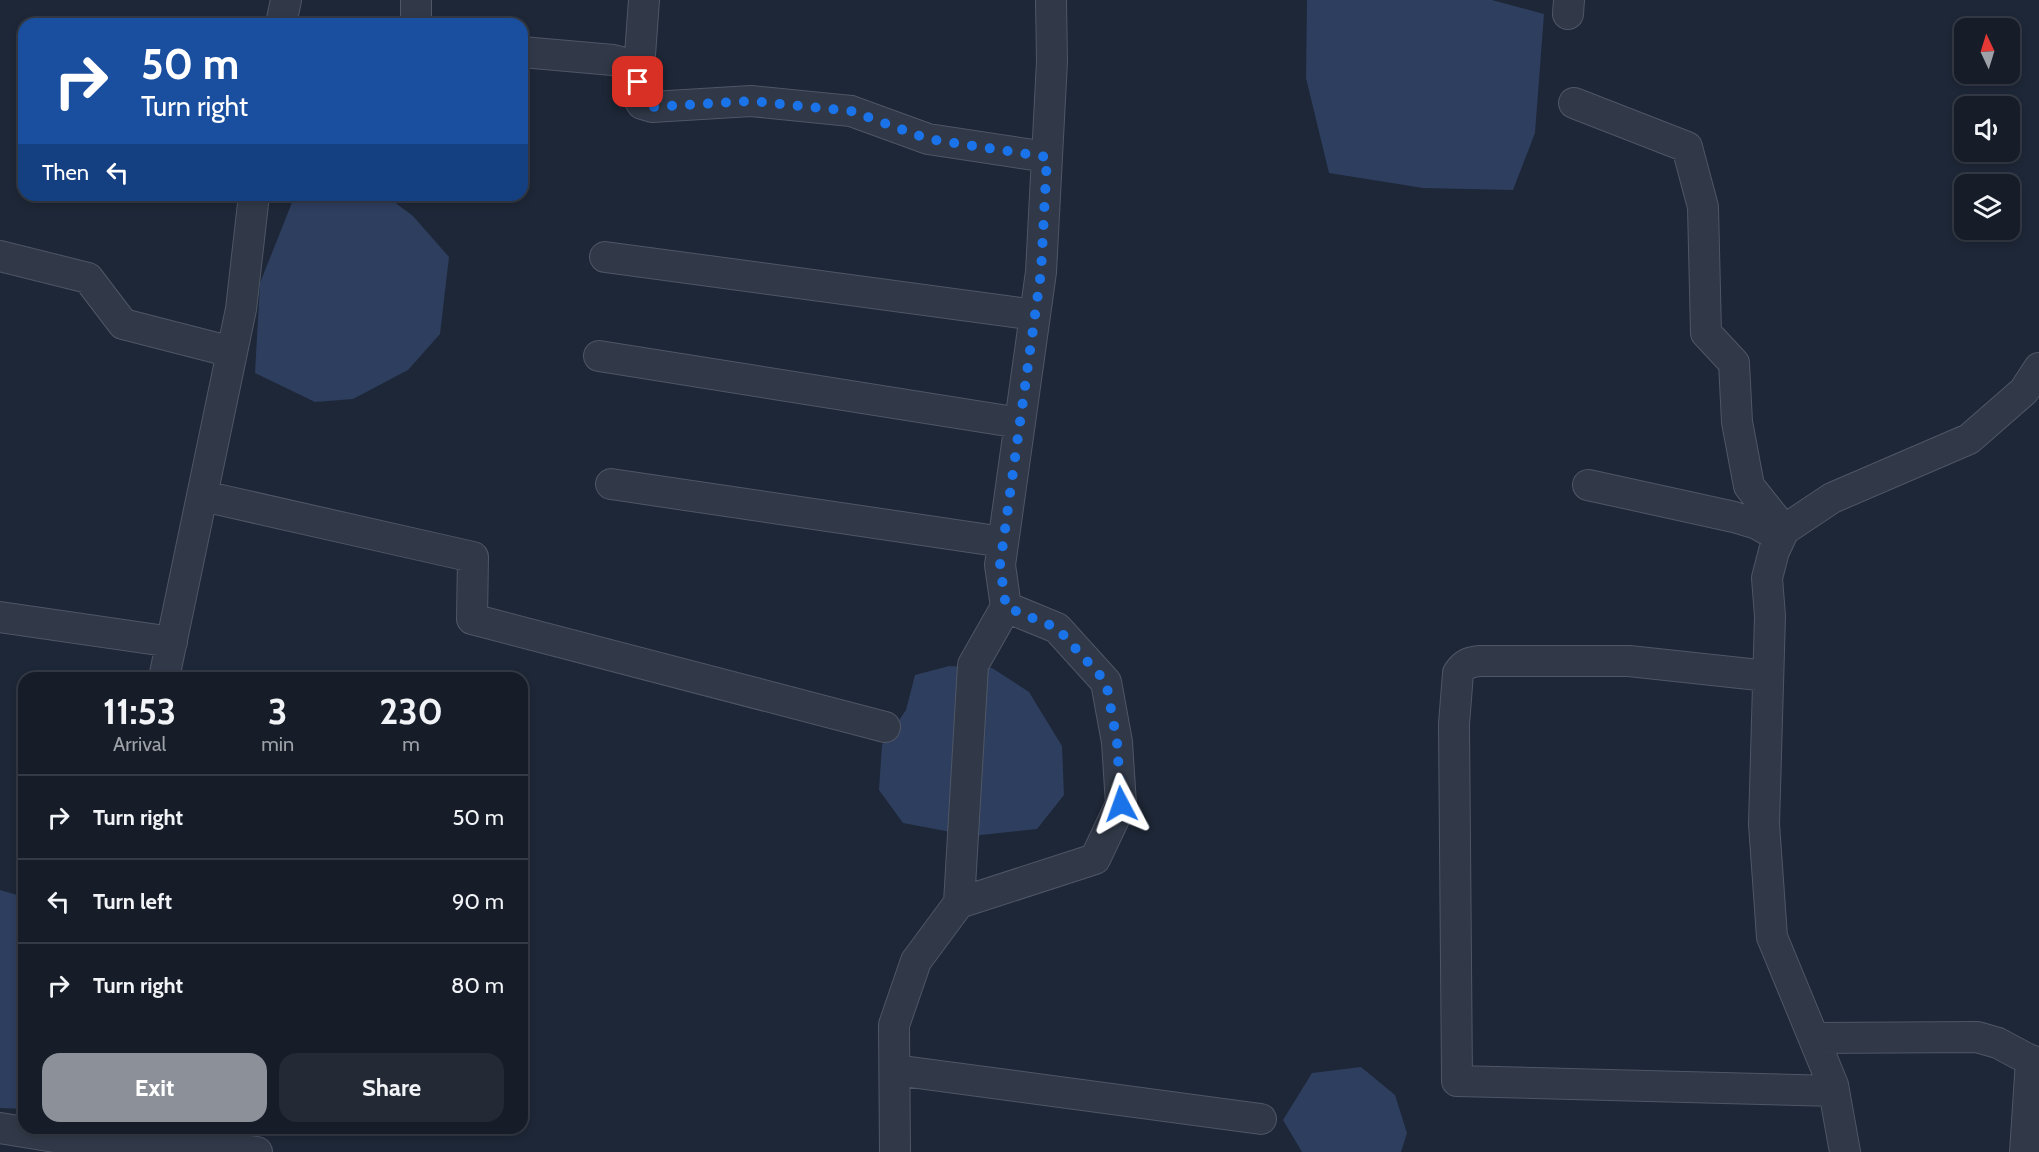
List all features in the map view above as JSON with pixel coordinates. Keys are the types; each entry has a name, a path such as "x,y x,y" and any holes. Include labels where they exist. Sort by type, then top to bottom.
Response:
{"street":[{"path":"282,18 286,0"},
{"path":"416,0 416,18"},
{"path":"644,0 637,96 642,104 652,107 751,101 851,111 928,139 1047,157"},
{"path":"895,1152 894,1025 916,961 959,903 973,664 1006,607 1000,565 1041,272 1052,61 1051,0"},
{"path":"528,53 613,60 639,67"},
{"path":"1574,103 1687,147 1703,207 1706,333 1734,363 1737,422 1749,486 1782,534"},
{"path":"165,672 241,309 253,201"},
{"path":"0,256 88,278 123,324 232,352"},
{"path":"605,257 1035,315"},
{"path":"599,356 1020,423"},
{"path":"1845,1152 1834,1091 1772,937 1764,824 1770,616 1767,578 1782,534 1832,498 1969,439 2024,391 2039,368"},
{"path":"611,484 1003,542"},
{"path":"1588,485 1734,517 1782,534"},
{"path":"202,496 473,557 472,620 885,727"},
{"path":"959,903 1095,859 1121,804 1117,742 1106,682 1057,628 1006,607"},
{"path":"0,617 172,642"},
{"path":"1768,676 1629,661 1480,661 1466,663 1462,667 1458,673 1454,724 1456,1081 1834,1091"},
{"path":"1814,1038 1977,1037 1998,1043 2035,1063 2025,1152"},
{"path":"895,1070 1262,1119"},
{"path":"0,1128 18,1131"},
{"path":"37,1134 61,1138 149,1139 257,1152"}],"water":[{"path":"1307,0 1492,0 1544,14 1535,133 1513,190 1423,188 1329,173 1306,78"},
{"path":"293,201 393,201 413,216 449,257 440,334 408,370 353,399 315,402 255,373 260,283"},
{"path":"949,666 992,668 1029,692 1062,746 1064,795 1037,829 972,836 903,823 879,790 882,745 906,710 915,675"},
{"path":"0,890 18,895 18,1109 0,1108"},
{"path":"1361,1067 1395,1095 1407,1133 1401,1152 1302,1152 1283,1120 1312,1073"}],"route":[{"path":"638,82 637,96 642,104 652,107 751,101 851,111 928,139 1047,157 1041,272 1000,565 1006,607 1057,628 1106,682 1117,742 1121,804"}]}
